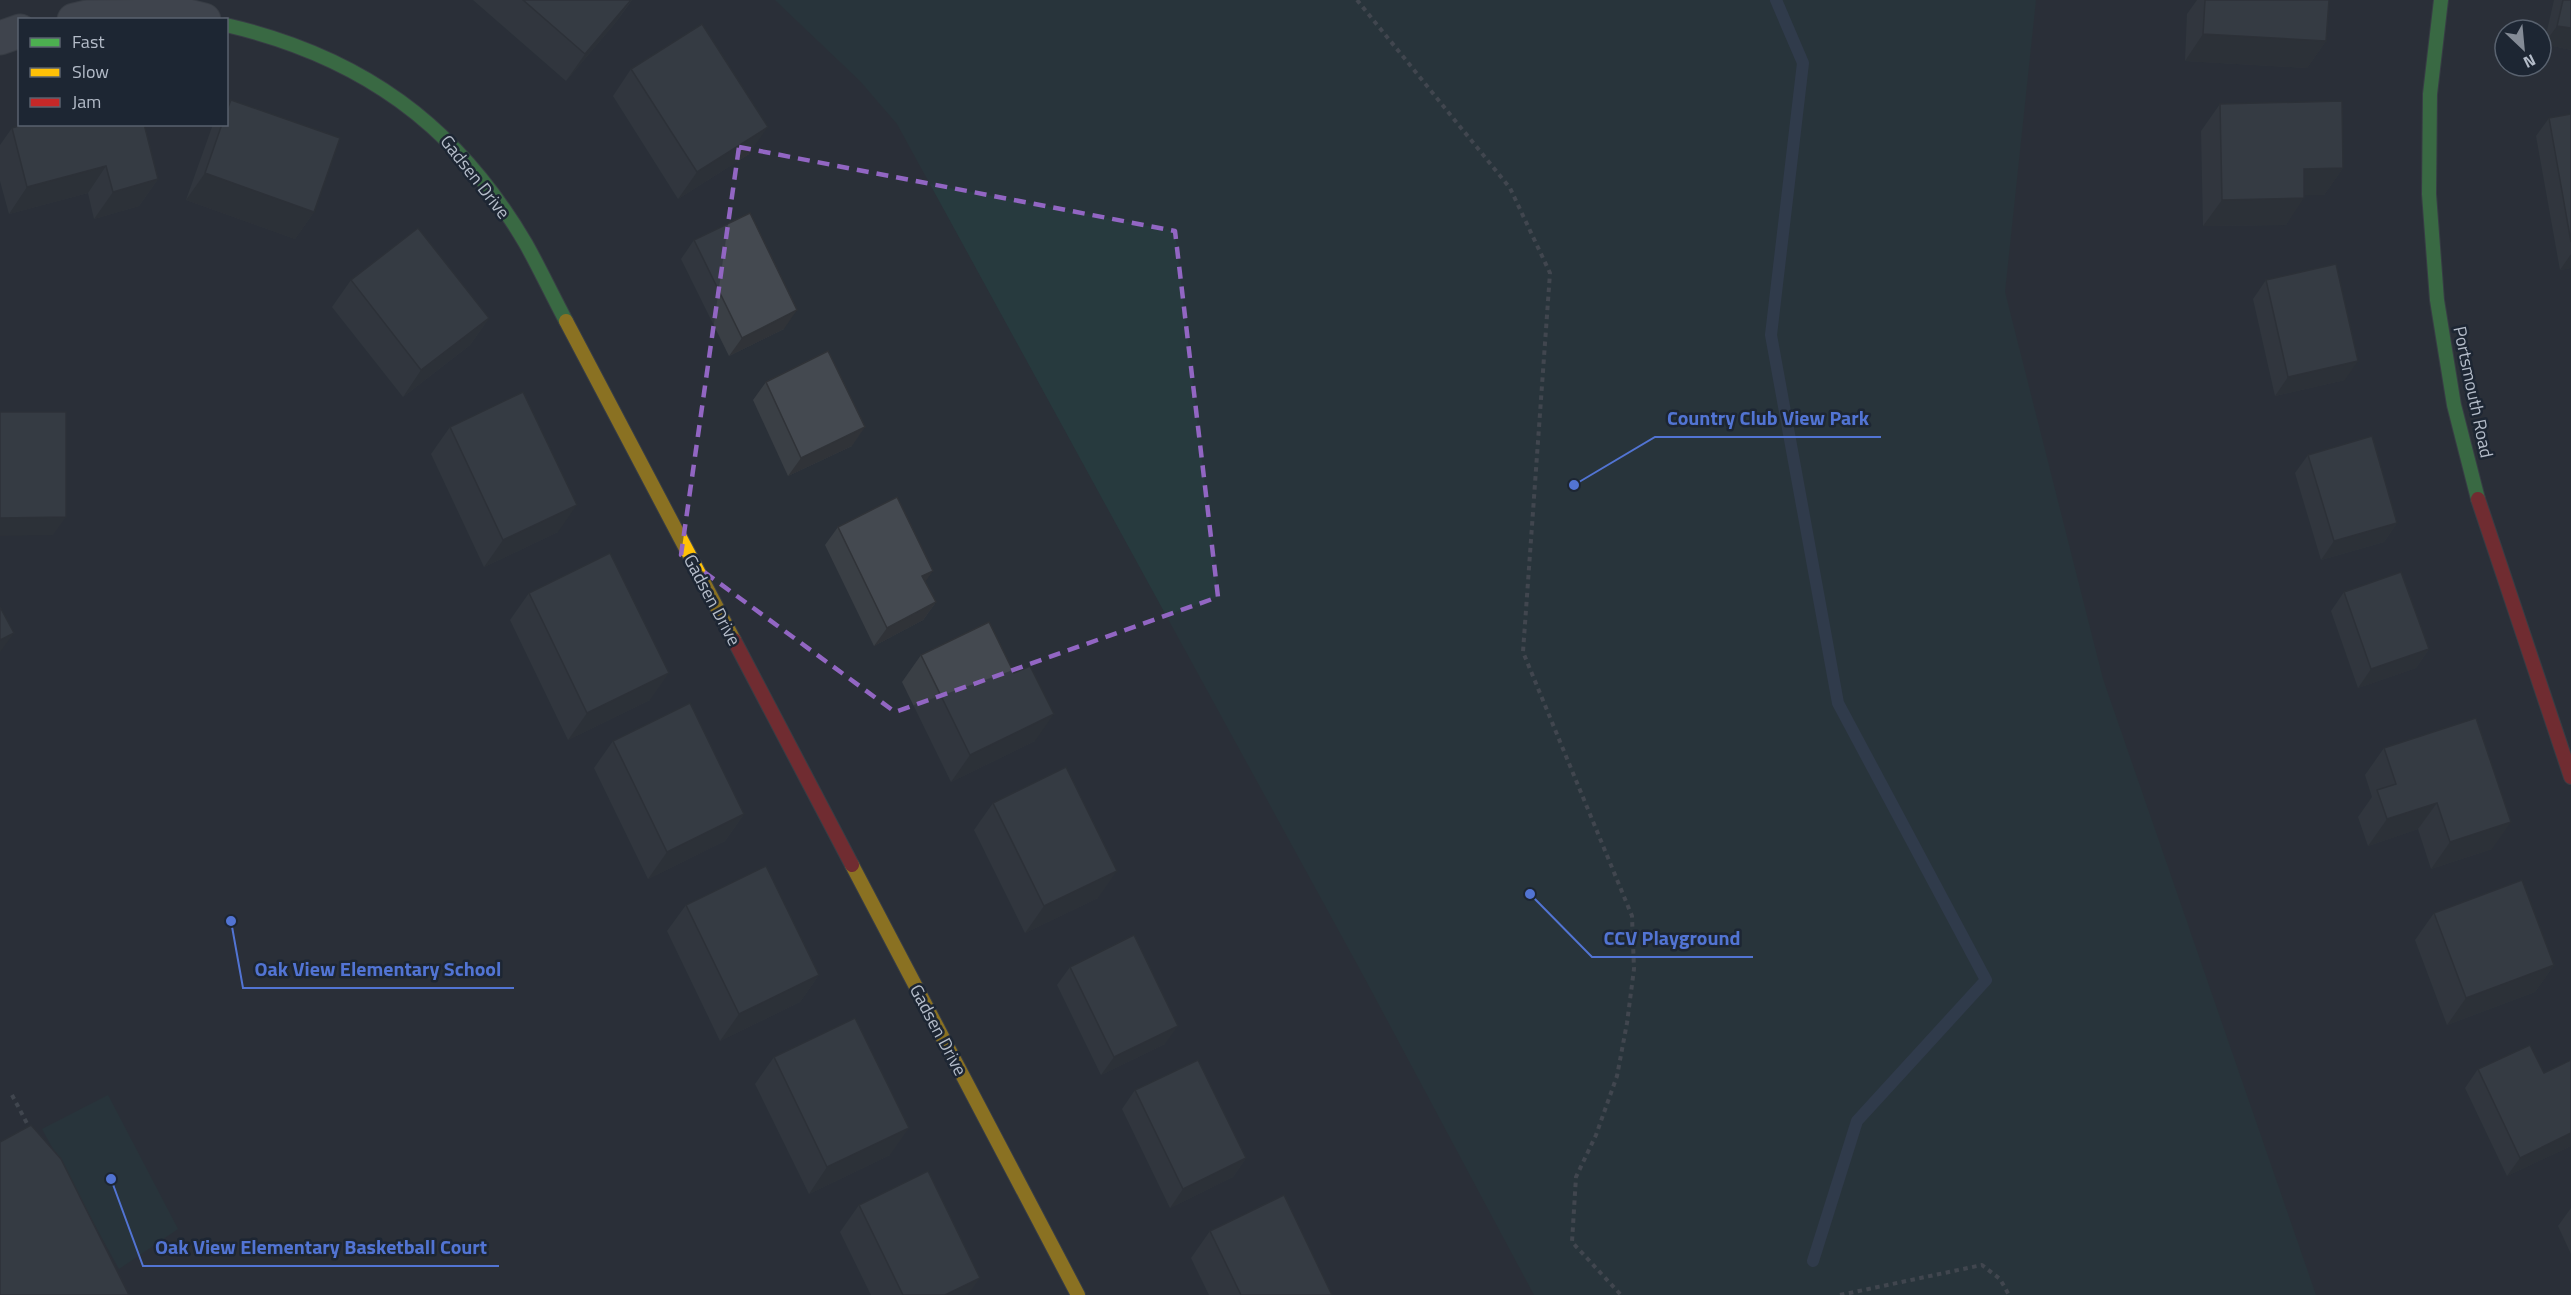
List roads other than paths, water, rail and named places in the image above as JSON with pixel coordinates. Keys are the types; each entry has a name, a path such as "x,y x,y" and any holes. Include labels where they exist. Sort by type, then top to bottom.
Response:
{"street":[{"name":"Portsmouth Road","path":"2441,0 2430,94 2429,194 2437,300 2454,405 2480,506 2570,774"},
{"path":"83,18 188,16 196,18"},
{"name":"Gadsen Drive","path":"228,25 277,36 321,51 361,74 436,128 481,179 525,243 1078,1295"},
{"path":"0,38 18,32"}],"waterway":[{"path":"1776,0 1803,63 1771,335 1838,703 1986,980 1857,1121 1813,1261"}],"place":[{"name":"Country Club View Park","path":"1574,485"},
{"name":"CCV Playground","path":"1530,894"},
{"name":"Oak View Elementary School","path":"231,921"},
{"name":"Oak View Elementary Basketball Court","path":"111,1179"}]}
